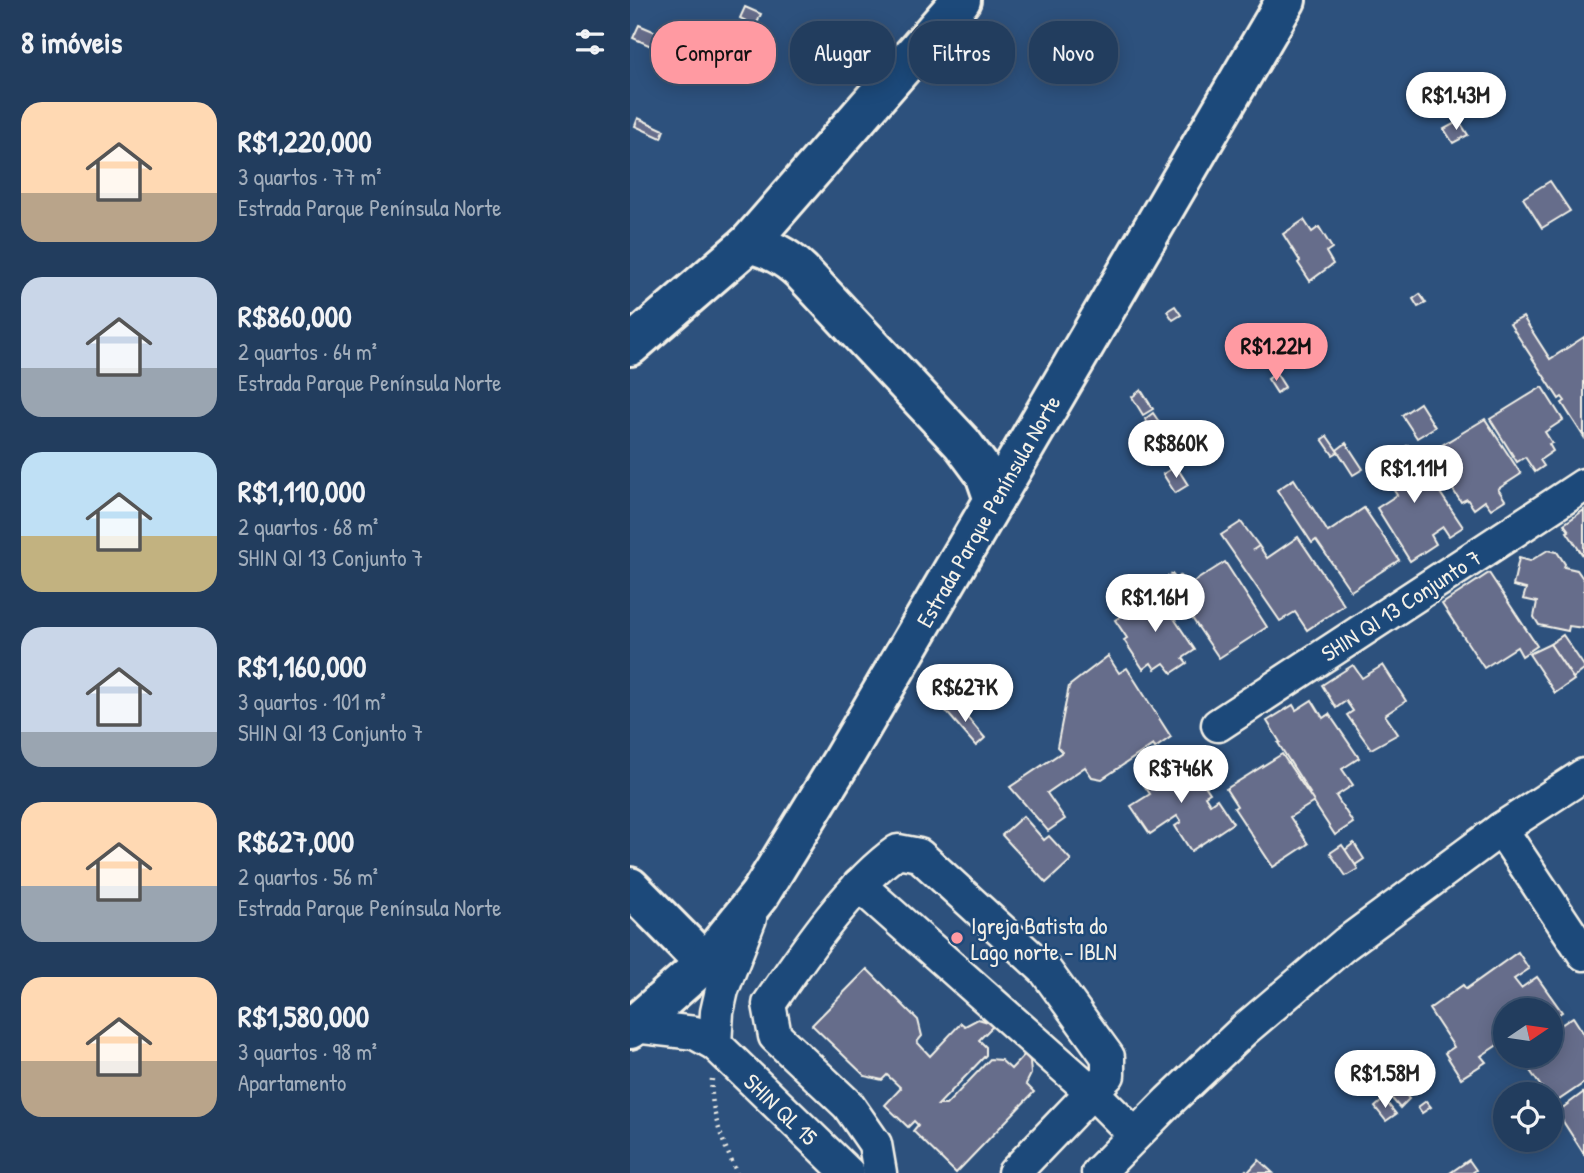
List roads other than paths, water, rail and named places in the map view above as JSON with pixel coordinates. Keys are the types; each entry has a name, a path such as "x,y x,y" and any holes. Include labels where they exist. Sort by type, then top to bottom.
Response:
{"main road":[{"path":"630,346 749,243 961,0"},
{"name":"Estrada Parque Península Norte","path":"632,1027 705,963 760,894 841,762 1286,0"},
{"path":"749,243 786,257 801,271 962,443 985,474 994,500"},
{"path":"630,887 705,963"}],"street":[{"name":"SHIN QI 13 Conjunto 7","path":"1218,725 1584,485"},
{"path":"1098,1173 1168,1101 1282,996 1345,944 1501,829 1584,775"},
{"path":"1501,829 1584,954"},
{"path":"880,1173 875,1144 848,1105 775,1036 769,1004 859,885 882,862 898,851 919,855 1045,970 1108,1057 1108,1075 1014,1173"},
{"path":"859,885 1093,1092 1135,1135"},
{"path":"715,1044 717,1012 722,990 760,894"},
{"name":"SHIN QL 15","path":"632,1027 695,1033 715,1044 848,1173"}],"place":[{"name":"Igreja Batista do Lago norte - IBLN","path":"957,938"}]}
